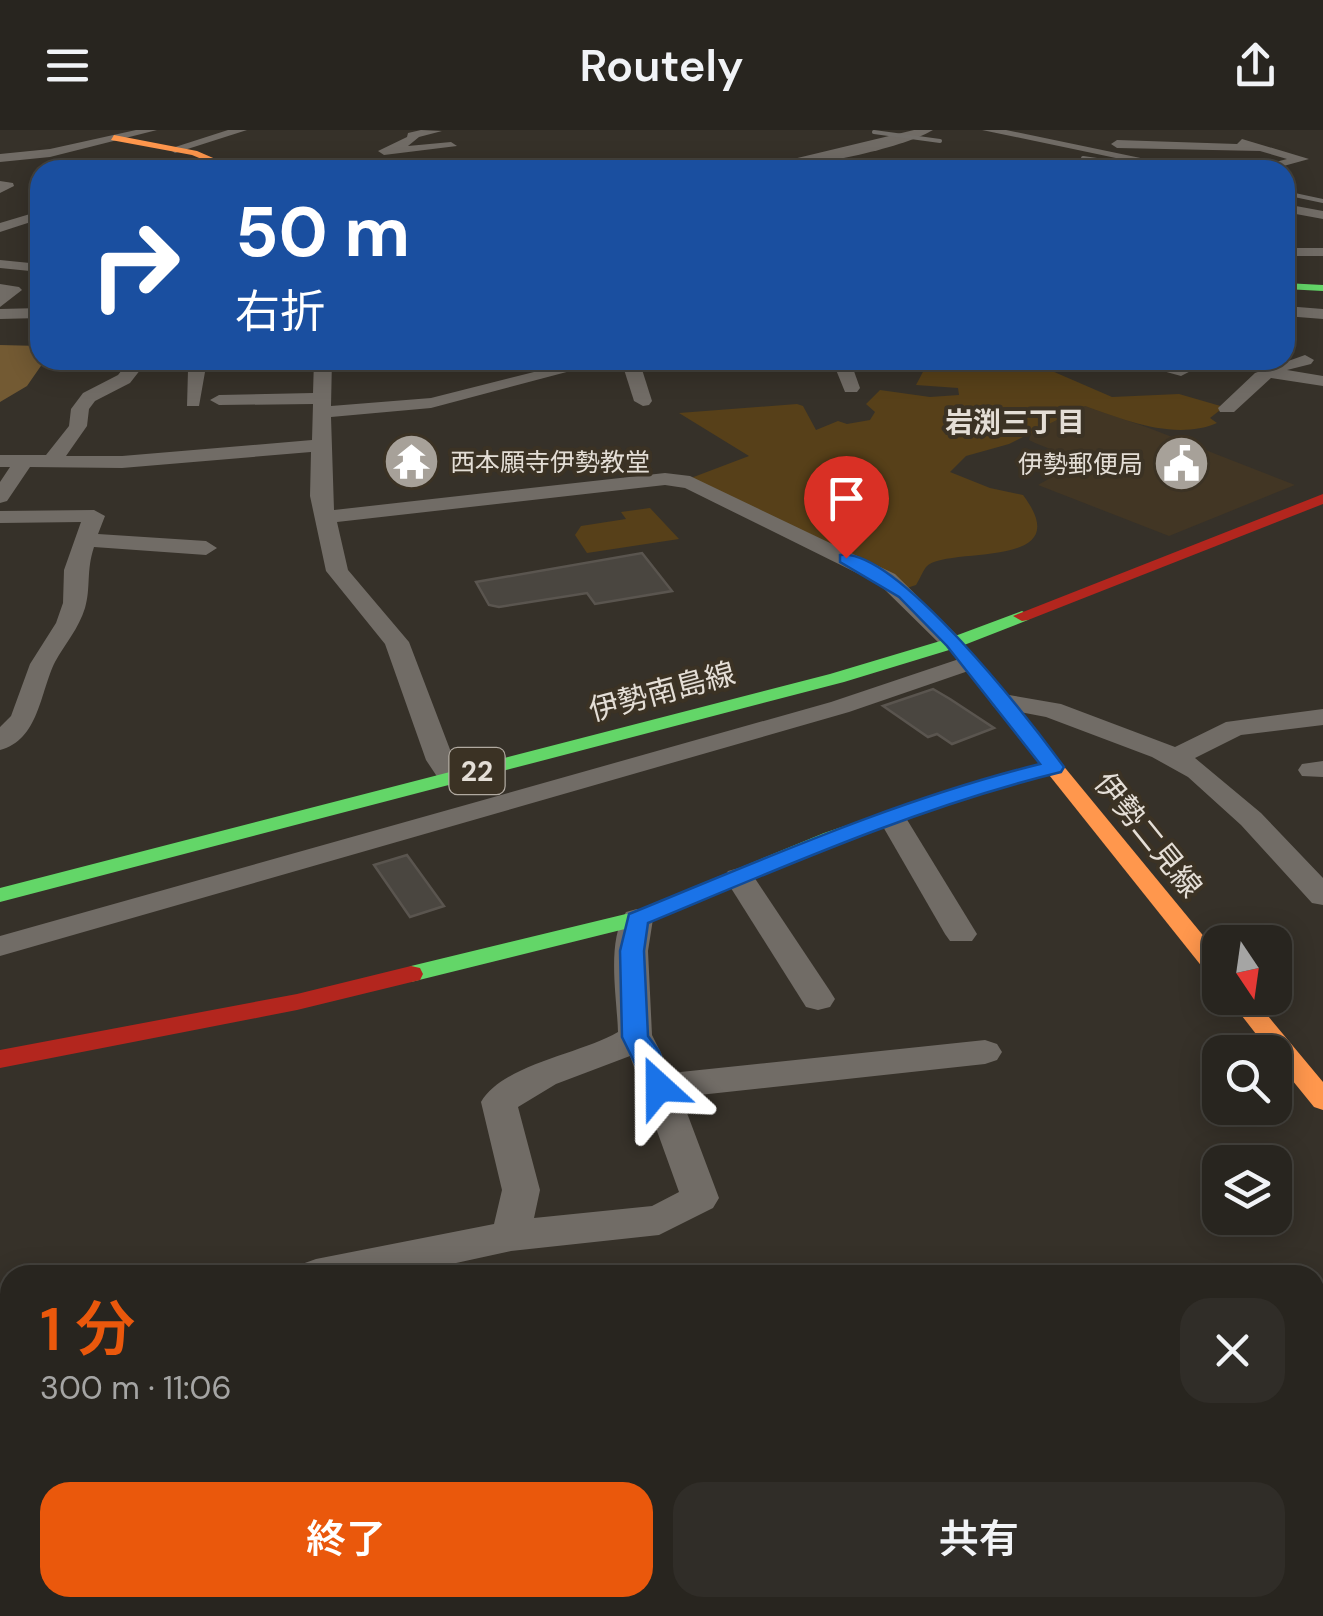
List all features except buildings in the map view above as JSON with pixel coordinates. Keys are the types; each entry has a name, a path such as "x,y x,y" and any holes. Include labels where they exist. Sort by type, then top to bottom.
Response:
{"main road":[{"path":"114,138 215,160"},
{"path":"1295,287 1323,288"},
{"name":"伊勢南島線","path":"0,896 836,678 961,653 1323,499"},
{"name":"伊勢二見線","path":"961,653 1202,950"},
{"path":"0,1059 297,1002 637,919 892,818 993,782 1053,767"},
{"path":"1254,1015 1323,1100"}],"street":[{"path":"86,130 114,138"},
{"path":"0,158 61,151 151,130"},
{"path":"175,149 242,130"},
{"path":"394,130 412,135 436,131 433,130"},
{"path":"804,160 927,130"},
{"path":"990,130 1133,160 1224,160"},
{"path":"1178,131 1215,132 1225,139 1323,163"},
{"path":"1041,139 1076,132"},
{"path":"412,135 414,139 384,151 451,146"},
{"path":"1083,150 1150,142 1259,148"},
{"path":"0,144 61,151"},
{"path":"850,151 873,160"},
{"path":"1295,160 1303,158"},
{"path":"1295,210 1323,214"},
{"path":"0,228 30,220"},
{"path":"1295,250 1323,252"},
{"path":"0,264 30,267"},
{"path":"4,298 30,276"},
{"path":"4,298 30,298"},
{"path":"4,298 30,309"},
{"path":"1295,311 1323,314"},
{"path":"51,462 78,426 80,410 89,397 124,379 131,370"},
{"path":"193,402 197,370"},
{"path":"323,370 320,496 336,571 396,642 440,760 452,778"},
{"path":"321,402 453,383 492,370"},
{"path":"219,400 431,403 563,370"},
{"path":"633,370 643,401"},
{"path":"845,370 851,388"},
{"path":"1227,408 1246,385 1275,370"},
{"path":"1266,372 1323,382"},
{"path":"0,461 122,462 321,444"},
{"path":"0,498 24,461"},
{"path":"0,946 840,707 961,653 887,580 690,482 664,479 325,516"},
{"path":"0,518 94,516 73,581 75,603 68,623 42,664 23,719 0,742"},
{"path":"84,540 206,548"},
{"path":"1003,702 1052,710 1175,758 1214,783 1323,896"},
{"path":"1175,758 1234,728 1323,717"},
{"path":"892,818 961,934"},
{"path":"739,877 818,1000"},
{"path":"386,1265 511,1236 660,1220 700,1198 646,1051 635,1037 632,951 637,919"},
{"path":"511,1236 521,1190 499,1102 544,1075 611,1052 635,1037"},
{"path":"659,1087 985,1052"}],"shaded area":[{"path":"0,345 30,346 30,370 38,370 27,386 0,402"},
{"path":"924,370 1064,370 1052,371 1112,397 1179,394 1224,407 1210,418 1217,423 1184,430 1150,426 1085,406 1009,444 966,456 950,472 990,488 1023,495 1036,519 1035,536 1023,546 1003,552 938,561 926,567 916,585 907,588 691,478 749,456 679,413 797,404 803,406 816,430 838,421 847,424 870,420 875,412 866,404 880,390 930,397 959,395 958,388 916,385"},
{"path":"1085,406 1295,485 1169,536 1038,485 1080,461 1029,440 1031,433"},
{"path":"650,508 679,539 587,553 575,535 581,526 626,519 621,512"}],"railway":[{"path":"874,132 940,141"},
{"path":"1083,158 1097,160"},
{"path":"1295,195 1323,201"}],"traffic: fast":[{"path":"1295,287 1323,288"},
{"path":"0,895 837,678 953,643 1022,616"},
{"path":"411,974 637,919 832,838 993,782 1053,767"}],"traffic: slow":[{"path":"114,138 194,153 211,160"},
{"path":"953,643 1202,950"},
{"path":"1254,1015 1323,1100"}],"traffic: jam":[{"path":"1022,616 1323,499"},
{"path":"0,1059 297,1002 411,974"}],"place":[{"name":"西本願寺伊勢教堂","path":"411,462"},
{"name":"伊勢郵便局","path":"1182,464"}],"district":[{"name":"岩渕三丁目","path":"1015,422"}],"route":[{"path":"659,1087 646,1051 635,1037 632,951 637,919 832,838 993,782 1053,767 953,642 905,593 846,558"}]}
